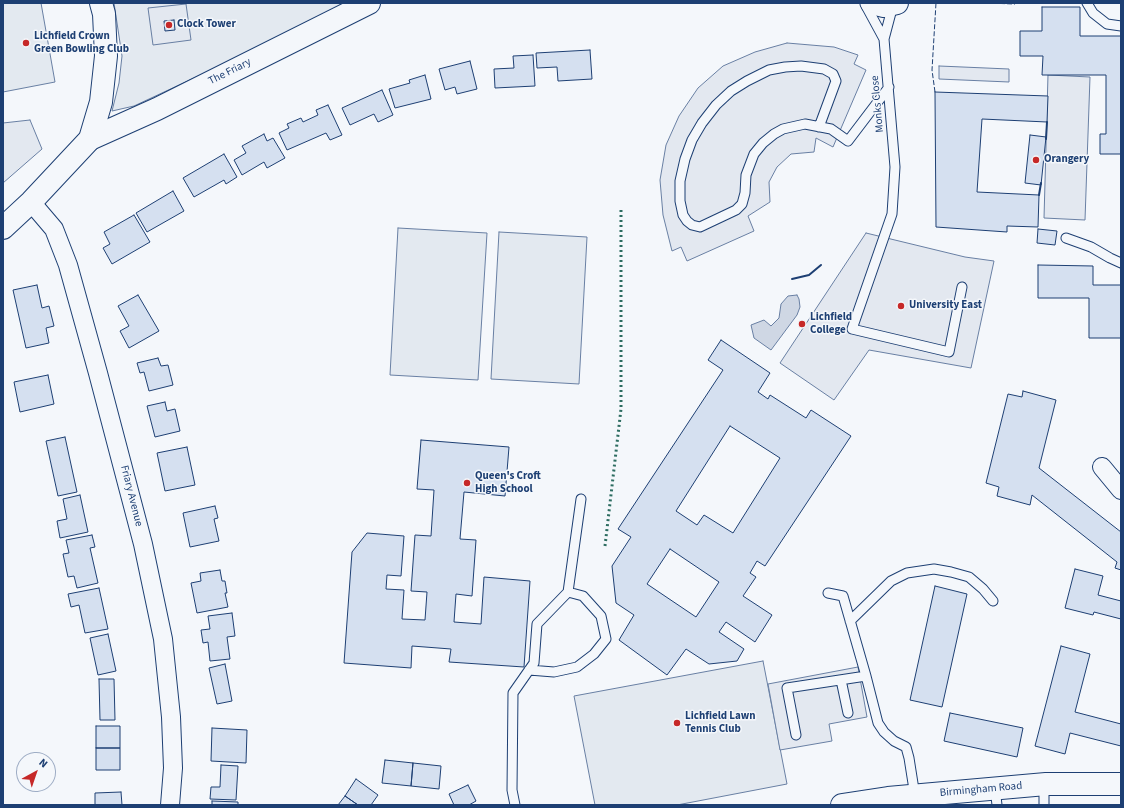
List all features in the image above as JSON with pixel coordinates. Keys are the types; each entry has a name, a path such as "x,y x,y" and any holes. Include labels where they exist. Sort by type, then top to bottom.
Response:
{"main road":[{"name":"The Friary","path":"90,139 101,102 106,56 104,14 101,3"},
{"name":"The Friary","path":"3,228 31,202 90,139 157,109 369,3"},
{"name":"Birmingham Road","path":"842,805 889,801 914,796 996,797 1044,795 1121,784"}],"street":[{"name":"Friary Avenue","path":"31,202 54,229 68,265 143,544 162,639 171,725 173,768 170,805"},
{"path":"1102,467 1121,490"}],"lane":[{"path":"864,3 884,39"},
{"path":"1087,3 1093,13 1107,24 1121,26"},
{"path":"884,39 887,4"},
{"name":"Monks Close","path":"884,39 895,167 892,214 852,329 949,352 962,287"},
{"path":"819,127 836,81 833,74 824,69 801,66 785,66 746,81 731,91 716,105 702,123 692,140 685,159 680,182 680,201 683,215 687,222 700,227 736,210 742,204 745,193 746,176 754,154 763,143 774,134 783,129 805,124 831,130 848,141 889,87"},
{"path":"1066,238 1091,247 1121,263"},
{"path":"516,805 512,790 513,693 534,664 537,624 568,592 581,499"},
{"path":"850,621 891,581 907,573 934,569 957,573 969,577 993,600"},
{"path":"529,670 554,672 577,667 594,654 606,639 601,616 583,596 568,592"},
{"path":"828,592 843,596 878,723 884,732 894,741 906,747 914,796"},
{"path":"796,735 787,688 866,676"},
{"path":"841,680 848,713"}],"shaded area":[{"name":"Lichfield Crown Green Bowling Club","path":"3,3 41,3 55,82 3,92"},
{"path":"114,3 340,3 341,11 134,106 112,111 119,83 122,56"},
{"path":"186,4 191,40 153,45 148,8"},
{"path":"787,43 834,47 858,55 854,64 866,70 833,147 816,138 814,152 791,154 777,167 769,182 770,202 748,216 754,231 687,261 681,247 672,251 663,215 660,180 666,145 679,116 698,88 723,66 755,52"},
{"path":"939,66 1009,69 1009,82 939,79"},
{"path":"1048,75 1090,77 1085,220 1044,218"},
{"path":"30,120 42,149 3,183 3,123"},
{"path":"398,228 487,233 478,380 390,375"},
{"path":"499,232 587,237 579,384 491,379"},
{"name":"University East","path":"866,233 965,257 994,261 971,368 869,350 834,400 780,363"},
{"path":"797,295 800,307 797,315 771,350 754,338 751,325 764,320 771,326 779,318 781,304 788,296"},
{"name":"Lichfield Lawn Tennis Club","path":"763,661 787,784 677,805 595,805 574,696"},
{"path":"858,667 867,717 829,724 832,741 780,750 768,684"}],"building":[{"path":"1042,7 1080,7 1080,36 1121,36 1121,154 1100,154 1100,134 1106,134 1106,75 1042,75 1043,56 1020,56 1020,31 1042,31"},
{"name":"Clock Tower","path":"174,20 175,30 165,31 164,21"},
{"path":"590,50 592,79 558,81 557,67 537,68 536,53"},
{"path":"533,55 535,86 495,88 494,69 514,68 513,56"},
{"path":"470,61 477,89 457,94 455,87 445,90 439,69"},
{"path":"425,75 431,99 395,108 389,89 410,83 409,80"},
{"path":"382,90 393,115 378,122 374,114 350,125 342,108"},
{"path":"935,92 1048,96 1047,122 982,119 977,192 1039,195 1038,227 1007,226 1007,232 936,227"},
{"path":"328,105 342,135 330,140 326,133 287,150 279,133 289,128 287,124 301,118 303,122 318,115 316,110"},
{"path":"264,134 267,141 273,138 285,158 267,168 264,162 242,175 234,160 246,153 242,146"},
{"name":"Orangery","path":"1030,135 1046,137 1041,185 1025,183"},
{"path":"224,154 237,177 226,184 224,180 194,197 183,178"},
{"path":"173,191 184,211 147,232 136,213"},
{"path":"134,215 150,242 112,264 103,248 110,244 104,232"},
{"path":"1038,229 1057,231 1055,245 1037,243"},
{"path":"1038,265 1093,266 1093,285 1121,285 1121,338 1089,338 1089,298 1038,298"},
{"path":"37,285 42,308 49,306 54,326 46,328 49,343 26,348 13,290"},
{"path":"138,295 159,331 129,348 120,331 129,326 118,306"},
{"path":"721,340 770,373 758,392 768,399 770,395 806,418 811,410 851,436 765,566 757,561 750,573 756,577 743,596 772,615 755,642 726,622 719,632 744,649 737,661 709,664 686,649 667,675 619,640 634,615 616,603 612,566 631,537 618,529 723,370 708,360","holes":["730,426 780,458 733,533 704,515 697,525 676,511","670,549 719,582 696,617 647,584"]},
{"path":"158,358 161,366 168,365 173,385 149,391 144,372 140,373 137,363"},
{"path":"48,375 54,404 20,412 14,382"},
{"path":"1023,391 1056,400 1039,468 1121,532 1121,570 1115,568 1117,562 1032,495 1030,505 997,496 999,487 986,483 1008,394 1022,397"},
{"path":"165,402 167,411 175,409 180,431 155,437 147,406"},
{"path":"65,437 77,492 58,496 46,441"},
{"path":"421,440 509,447 505,496 464,492 460,539 476,540 472,596 456,594 454,622 481,624 484,577 530,581 524,667 449,662 451,649 412,646 411,668 344,663 352,552 367,533 404,536 401,576 387,575 386,589 404,590 402,619 425,620 427,592 411,591 415,535 431,536 434,490 417,489"},
{"path":"187,447 195,485 165,491 157,453"},
{"path":"80,495 88,532 60,538 57,521 67,519 63,499"},
{"path":"215,506 218,518 214,519 219,541 190,547 183,513"},
{"path":"92,535 95,547 90,548 98,583 77,588 74,576 68,577 63,554 69,553 66,540"},
{"path":"1075,569 1103,576 1098,595 1121,601 1121,619 1094,612 1093,615 1065,608"},
{"path":"220,570 222,581 225,581 227,593 225,593 228,607 197,613 191,583 201,581 200,573"},
{"path":"935,586 967,594 942,707 910,700"},
{"path":"99,588 108,629 85,633 79,605 71,607 68,594"},
{"path":"232,613 235,636 227,637 230,659 210,661 208,642 203,643 201,630 210,629 208,616"},
{"path":"108,634 116,671 98,675 90,638"},
{"path":"1061,646 1090,654 1075,712 1121,724 1121,746 1070,733 1065,754 1035,746"},
{"path":"225,664 232,701 217,704 209,668"},
{"path":"99,679 114,679 115,720 100,720"},
{"path":"950,713 1023,728 1017,757 944,741"},
{"path":"96,726 120,726 120,748 96,748"},
{"path":"212,728 247,730 246,763 211,761"},
{"path":"96,748 120,748 120,770 96,770"},
{"path":"385,760 413,763 411,786 382,783"},
{"path":"413,763 441,766 439,789 411,786"},
{"path":"221,765 238,766 236,800 210,799 211,787 220,787"},
{"path":"356,779 378,795 371,805 358,805 345,796"},
{"path":"468,785 476,801 469,805 454,805 449,794"},
{"path":"121,792 122,805 95,805 95,793"},
{"path":"345,796 358,805 338,805"},
{"path":"212,801 238,802 238,805 212,805"}],"hedge":[{"path":"605,546 621,409 621,208"}],"fence":[{"path":"935,92 932,70 936,3"},
{"path":"986,3 1015,4"}],"wall":[{"path":"1046,139 1047,122"},
{"path":"1039,195 1041,183"},
{"path":"792,279 809,275 821,265"}],"place":[{"name":"Clock Tower","path":"169,25"},
{"name":"Lichfield Crown Green Bowling Club","path":"26,43"},
{"name":"Orangery","path":"1036,160"},
{"name":"University East","path":"901,306"},
{"name":"Lichfield College","path":"802,324"},
{"name":"Queen's Croft High School","path":"467,483"},
{"name":"Lichfield Lawn Tennis Club","path":"677,723"}]}
